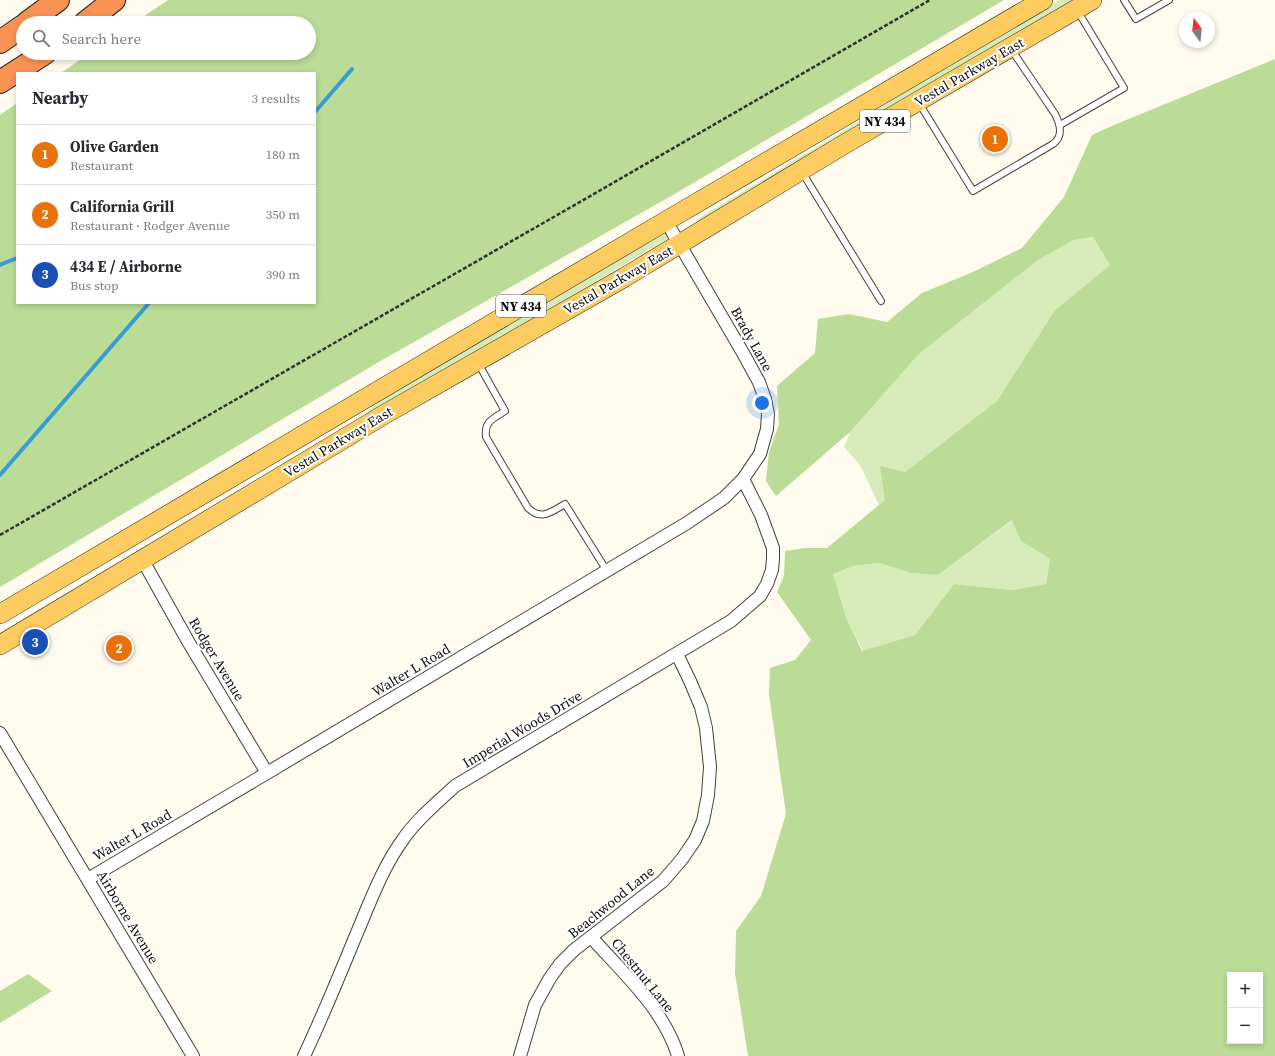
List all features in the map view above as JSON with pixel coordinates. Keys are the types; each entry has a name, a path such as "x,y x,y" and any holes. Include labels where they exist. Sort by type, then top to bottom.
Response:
{"highway":[{"path":"36,16 58,0"},
{"path":"94,16 114,0"},
{"path":"0,42 16,31"},
{"path":"0,82 34,60"}],"main road":[{"name":"Vestal Parkway East","path":"0,614 666,220 1043,0"},
{"name":"Vestal Parkway East","path":"0,645 385,414 625,277 801,170 1084,4"}],"street":[{"name":"Brady Lane","path":"666,220 743,353 759,382 765,399 768,414 767,429 760,454 743,479"},
{"name":"Walter L Road","path":"88,879 267,774 693,519 724,498 743,479"},
{"name":"Imperial Woods Drive","path":"304,1056 318,1027 371,900 389,862 404,838 423,815 455,786 731,621 760,596 767,584 772,570 774,559 773,548 761,515 743,479"},
{"name":"Rodger Avenue","path":"142,559 191,646 267,774"},
{"name":"Beachwood Lane","path":"520,1056 535,1005 550,978 560,964 591,936 663,881 682,859 695,840 703,821 708,795 710,767 706,728 701,707 677,654"},
{"name":"Airborne Avenue","path":"0,733 193,1056"},
{"name":"Chestnut Lane","path":"591,936 641,992 659,1015 674,1041 678,1056"}],"lane":[{"path":"1124,0 1136,19 1169,0"},
{"path":"1060,125 1124,88 1084,4"},
{"path":"918,102 973,191 1053,144 1058,141 1060,125 1055,114 1010,47"},
{"path":"801,170 881,301"},
{"path":"477,361 505,411 488,422 485,430 486,437 528,508 534,514 540,515 547,514 565,504 607,571"}],"path":[{"path":"0,535 592,196 930,0"}],"green space":[{"path":"168,0 1004,0 678,192 377,363 0,587 0,115 16,104 16,304 316,304 316,72 62,72 80,60 316,60 316,16 144,16"},
{"path":"1059,0 1076,0 700,224 696,222 702,216 863,119 903,93"},
{"path":"1275,59 1275,1056 748,1056 735,973 736,931 761,896 786,814 769,694 770,668 795,660 811,640 777,592 784,576 785,551 805,548 827,548 885,500 880,466 905,472 997,401 1055,310 1110,265 1093,237 1074,240 1038,260 919,354 850,432 776,496 766,481 769,452 779,424 777,386 815,353 818,319 849,314 887,322 922,293 973,272 1022,248 1064,197 1092,135","holes":["1012,520 1021,541 1050,559 1046,584 1012,590 954,584 915,635 862,651 846,617 833,574 853,566 879,563 911,573 938,575"]},
{"path":"663,231 669,238 365,417 368,411 401,385"},
{"path":"1093,237 1110,265 1055,310 997,401 905,472 885,500 879,505 860,465 844,447 850,432 919,354 1038,260 1074,240"},
{"path":"1013,520 1021,541 1050,559 1046,584 1012,590 954,584 915,635 863,651 846,617 833,574 853,566 879,563 911,573 938,575"},
{"path":"28,974 52,991 0,1023 0,991"}],"waterway":[{"path":"316,111 352,69"},
{"path":"0,265 16,258"},
{"path":"0,475 148,304"}],"place":[{"name":"Olive Garden","path":"995,139"},
{"name":"434 E / Airborne","path":"35,642"},
{"name":"California Grill","path":"119,648"}]}
